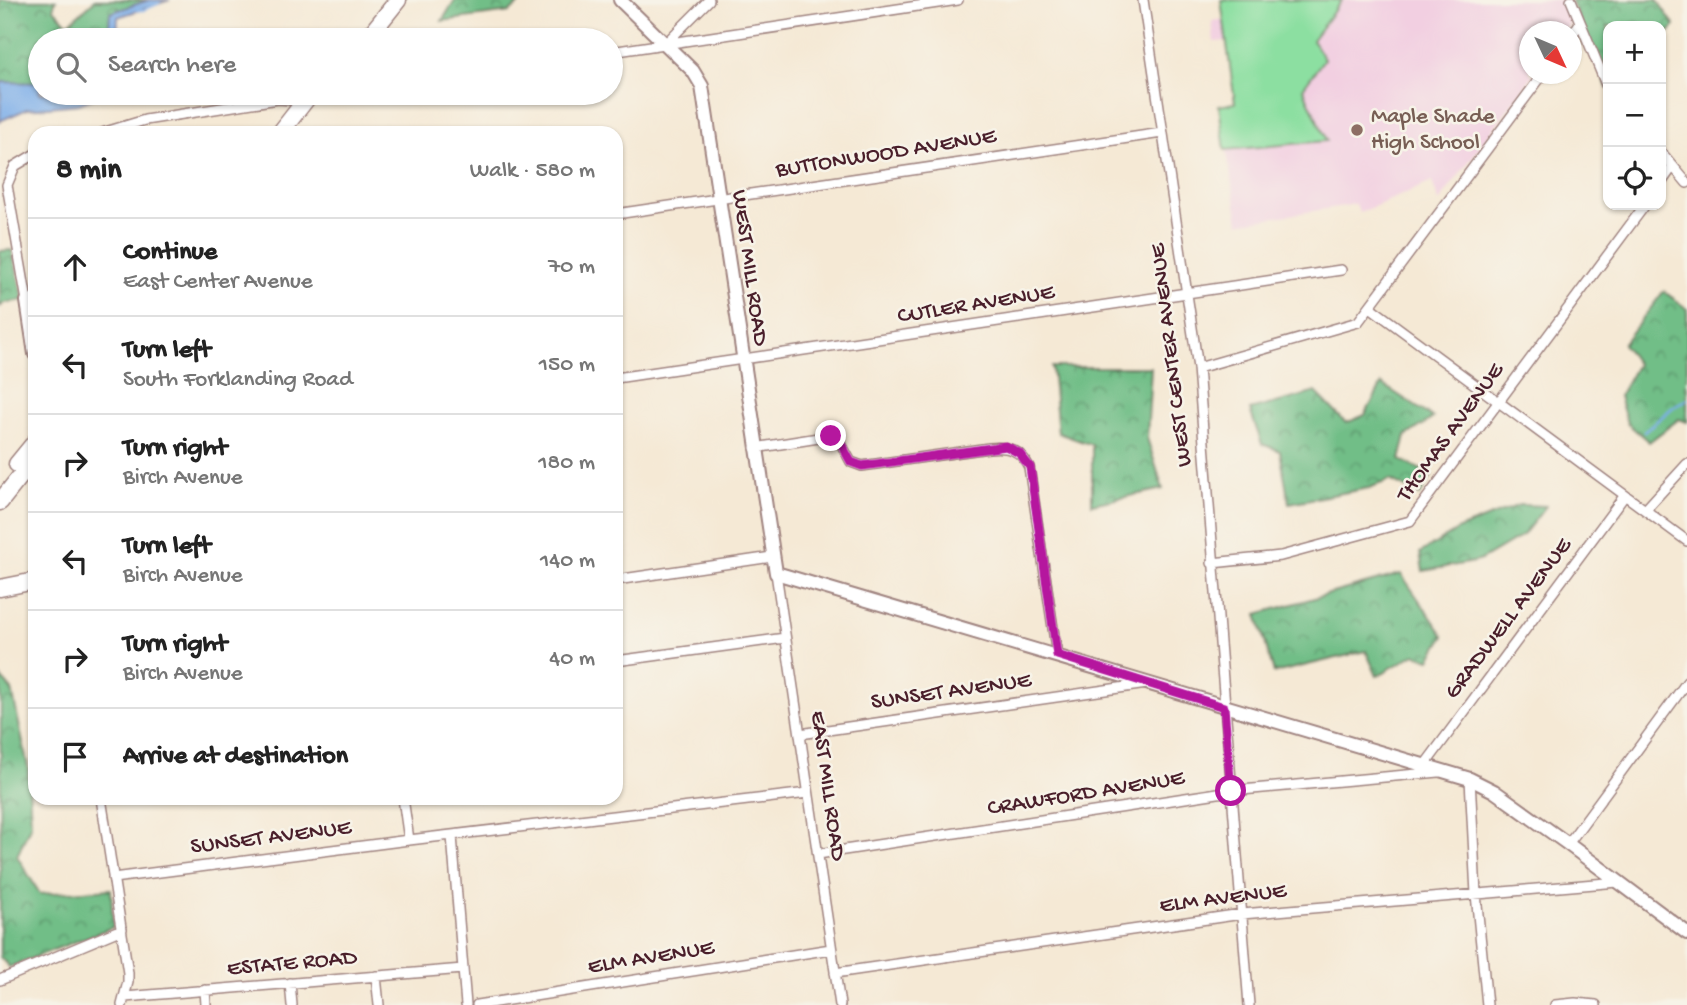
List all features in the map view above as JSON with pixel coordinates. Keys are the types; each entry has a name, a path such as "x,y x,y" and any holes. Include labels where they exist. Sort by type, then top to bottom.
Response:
{"highway":[{"path":"366,28 393,3"},
{"path":"375,28 393,3"},
{"path":"285,126 302,105"},
{"path":"298,126 314,105"},
{"path":"0,486 28,451"},
{"path":"0,502 28,467"},
{"path":"0,588 28,582"}],"street":[{"name":"WEST MILL ROAD","path":"620,0 693,71 700,82 776,573"},
{"path":"665,44 709,0"},
{"path":"623,50 958,0"},
{"name":"WEST CENTER AVENUE","path":"1143,0 1198,368 1249,1005"},
{"path":"1571,0 1579,21"},
{"path":"1582,28 1606,84"},
{"path":"1198,368 1358,322 1535,84"},
{"path":"125,126 145,120 240,105"},
{"name":"BUTTONWOOD AVENUE","path":"623,213 1162,133"},
{"path":"28,158 18,163 10,174 8,190 28,287"},
{"path":"1666,158 1687,183"},
{"path":"1666,176 1673,166"},
{"name":"THOMAS AVENUE","path":"1212,563 1281,556 1410,521 1641,210"},
{"name":"CUTLER AVENUE","path":"623,377 1341,270"},
{"path":"1370,307 1687,541"},
{"path":"755,448 831,436 839,440 851,462 862,466 1006,446 1019,453 1030,467 1057,655"},
{"path":"1645,510 1687,464"},
{"name":"GRADWELL AVENUE","path":"1424,766 1625,495"},
{"path":"623,579 772,557"},
{"path":"776,573 1470,779 1494,791 1687,933"},
{"name":"EAST MILL ROAD","path":"776,573 840,1005"},
{"path":"623,661 785,638"},
{"path":"1568,844 1687,682"},
{"name":"SUNSET AVENUE","path":"800,734 1149,684"},
{"name":"CRAWFORD AVENUE","path":"818,854 1231,791 1444,772"},
{"path":"1470,779 1476,894 1488,1005"},
{"name":"SUNSET AVENUE","path":"113,878 808,793"},
{"path":"102,805 128,973 123,1001"},
{"path":"404,805 409,840"},
{"path":"452,836 466,1005"},
{"name":"ELM AVENUE","path":"835,973 1242,914 1618,882"},
{"path":"0,980 122,929"},
{"name":"ELM AVENUE","path":"478,1005 831,949"},
{"name":"ESTATE ROAD","path":"123,1001 205,990 463,969"},
{"path":"376,976 379,1005"},
{"path":"290,983 292,1005"},
{"path":"205,990 206,1005"},
{"path":"1555,1005 1596,1005"}],"shaded area":[{"name":"Maple Shade High School","path":"1222,0 1565,0 1572,19 1519,21 1519,84 1527,84 1439,202 1432,182 1359,213 1356,204 1239,223 1219,107 1236,104 1227,41 1214,42 1212,21 1225,19"}],"green space":[{"path":"0,0 56,0 53,8 68,24 95,0 149,0 110,13 109,28 28,28 28,83 0,83"},
{"path":"455,0 523,0 510,12 442,21"},
{"path":"1221,0 1342,0 1312,40 1324,59 1303,88 1327,141 1225,150 1219,106 1235,103"},
{"path":"1571,0 1657,0 1675,26 1666,35 1666,21 1603,21 1603,77"},
{"path":"12,250 24,300 4,303 0,307 0,251"},
{"path":"1664,291 1687,309 1687,422 1679,419 1649,442 1627,423 1619,396 1637,364 1623,344"},
{"path":"1052,367 1151,367 1147,438 1163,489 1092,504 1092,445 1058,433"},
{"path":"1382,384 1433,418 1406,436 1400,460 1432,475 1420,495 1390,480 1369,488 1289,503 1280,451 1262,444 1250,410 1316,392 1346,423 1365,415"},
{"path":"1519,505 1546,506 1523,535 1479,561 1423,571 1420,553 1459,529"},
{"path":"1401,574 1444,636 1430,659 1415,654 1377,676 1366,651 1274,673 1257,614"},
{"path":"1,678 12,690 28,767 31,824 17,856 40,894 111,889 113,927 9,967 0,957"}],"water":[{"path":"149,0 170,0 118,17 118,28 109,28 110,13"},
{"path":"1,82 28,83 28,105 69,105 27,109 0,121"}],"waterway":[{"path":"136,10 144,10 159,3"},
{"path":"1644,432 1687,399"}],"place":[{"name":"Maple Shade High School","path":"1357,130"}],"route":[{"path":"831,436 839,440 846,456 857,466 1006,446 1019,453 1030,467 1057,655 1224,707 1231,791"}]}
